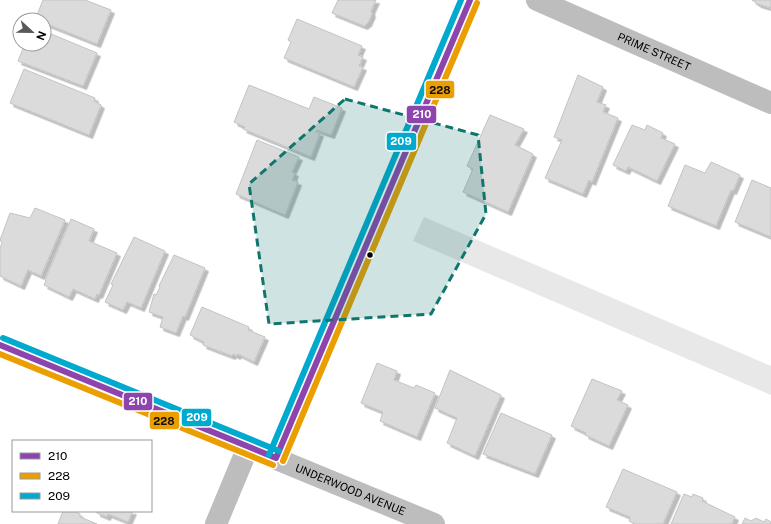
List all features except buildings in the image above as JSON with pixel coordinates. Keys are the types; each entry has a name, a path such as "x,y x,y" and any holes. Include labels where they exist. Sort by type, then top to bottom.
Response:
{"street":[{"path":"276,458 470,0"},
{"name":"PRIME STREET","path":"538,0 771,103"},
{"name":"UNDERWOOD AVENUE","path":"0,345 434,524"},
{"path":"216,524 248,446"}],"highlighted area":[{"path":"345,99 478,135 486,214 431,314 269,324 249,184"}],"shaded area":[{"path":"424,217 771,366 771,395 413,241"}],"transit line":[{"name":"209","path":"269,455 461,0"},
{"name":"210","path":"276,458 470,0"},
{"name":"228","path":"283,461 477,3"},
{"name":"209","path":"3,338 279,451"},
{"name":"210","path":"0,345 276,458"},
{"name":"228","path":"0,354 273,465"}]}
